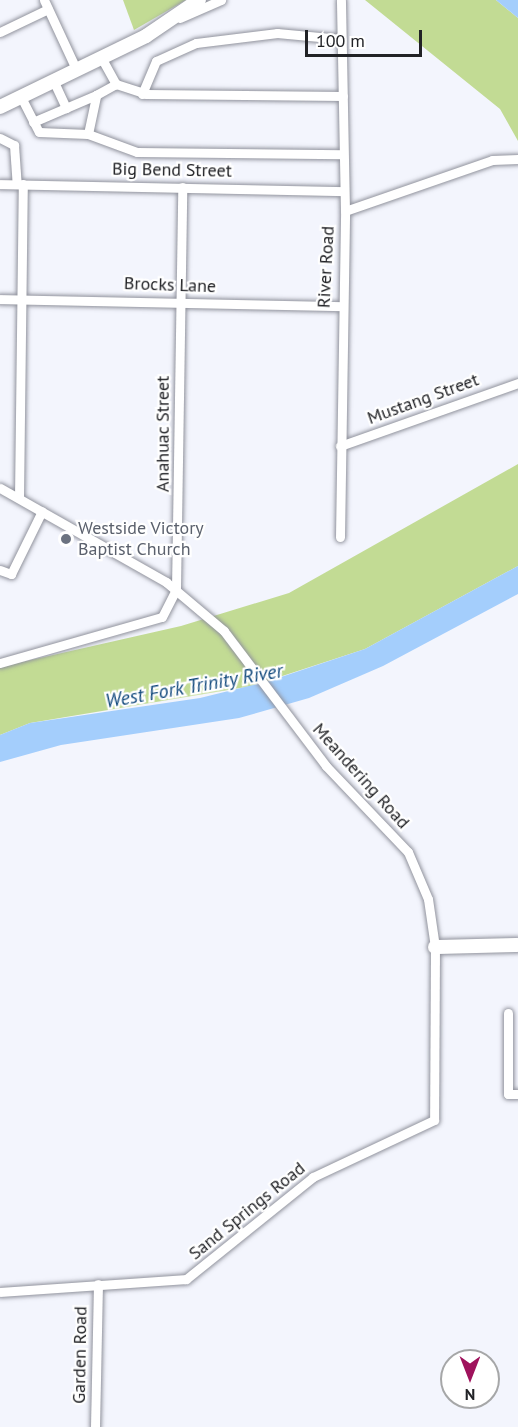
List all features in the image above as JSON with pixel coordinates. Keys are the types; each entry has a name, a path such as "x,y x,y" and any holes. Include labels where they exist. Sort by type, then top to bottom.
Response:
{"street":[{"path":"167,23 199,0"},
{"path":"0,106 102,59 167,23 221,0"},
{"name":"River Road","path":"340,537 340,306 345,211 341,0"},
{"path":"0,32 46,4 77,71"},
{"path":"142,93 156,61 196,43 277,33 341,39"},
{"path":"102,59 116,84 142,93 343,96"},
{"path":"54,82 66,108"},
{"path":"33,122 116,84"},
{"path":"88,134 96,95"},
{"path":"21,97 39,132 88,134 136,152 343,154"},
{"path":"0,138 14,145 20,184 19,498"},
{"path":"345,211 492,160 518,159"},
{"name":"Big Bend Street","path":"0,184 343,191"},
{"name":"Anahuac Street","path":"0,663 162,617 176,589 182,187"},
{"name":"Brocks Lane","path":"0,299 340,306"},
{"name":"Mustang Street","path":"340,446 518,383"},
{"name":"Meandering Road","path":"1,492 19,498 176,589 224,631 240,656 302,736 408,852 428,899 435,947 434,1120"},
{"path":"0,570 10,574 42,511"},
{"path":"435,947 518,945"},
{"path":"508,1013 508,1094 518,1094"},
{"name":"Sand Springs Road","path":"0,1292 186,1279 313,1177 434,1120"},
{"name":"Garden Road","path":"95,1427 98,1284"}],"green space":[{"path":"123,0 186,0 134,30"},
{"path":"365,0 496,0 518,18 518,141 500,109"},
{"path":"518,464 518,566 365,649 252,686 30,723 0,735 0,667 181,626 289,593"}],"water":[{"path":"496,0 518,0 518,18"},
{"path":"518,566 518,594 383,666 309,698 239,718 61,745 0,762 0,735 30,723 200,698 269,681 365,649"}],"place":[{"name":"Westside Victory Baptist Church","path":"66,539"}],"water label":[{"name":"West Fork Trinity River","path":"194,686"}]}
